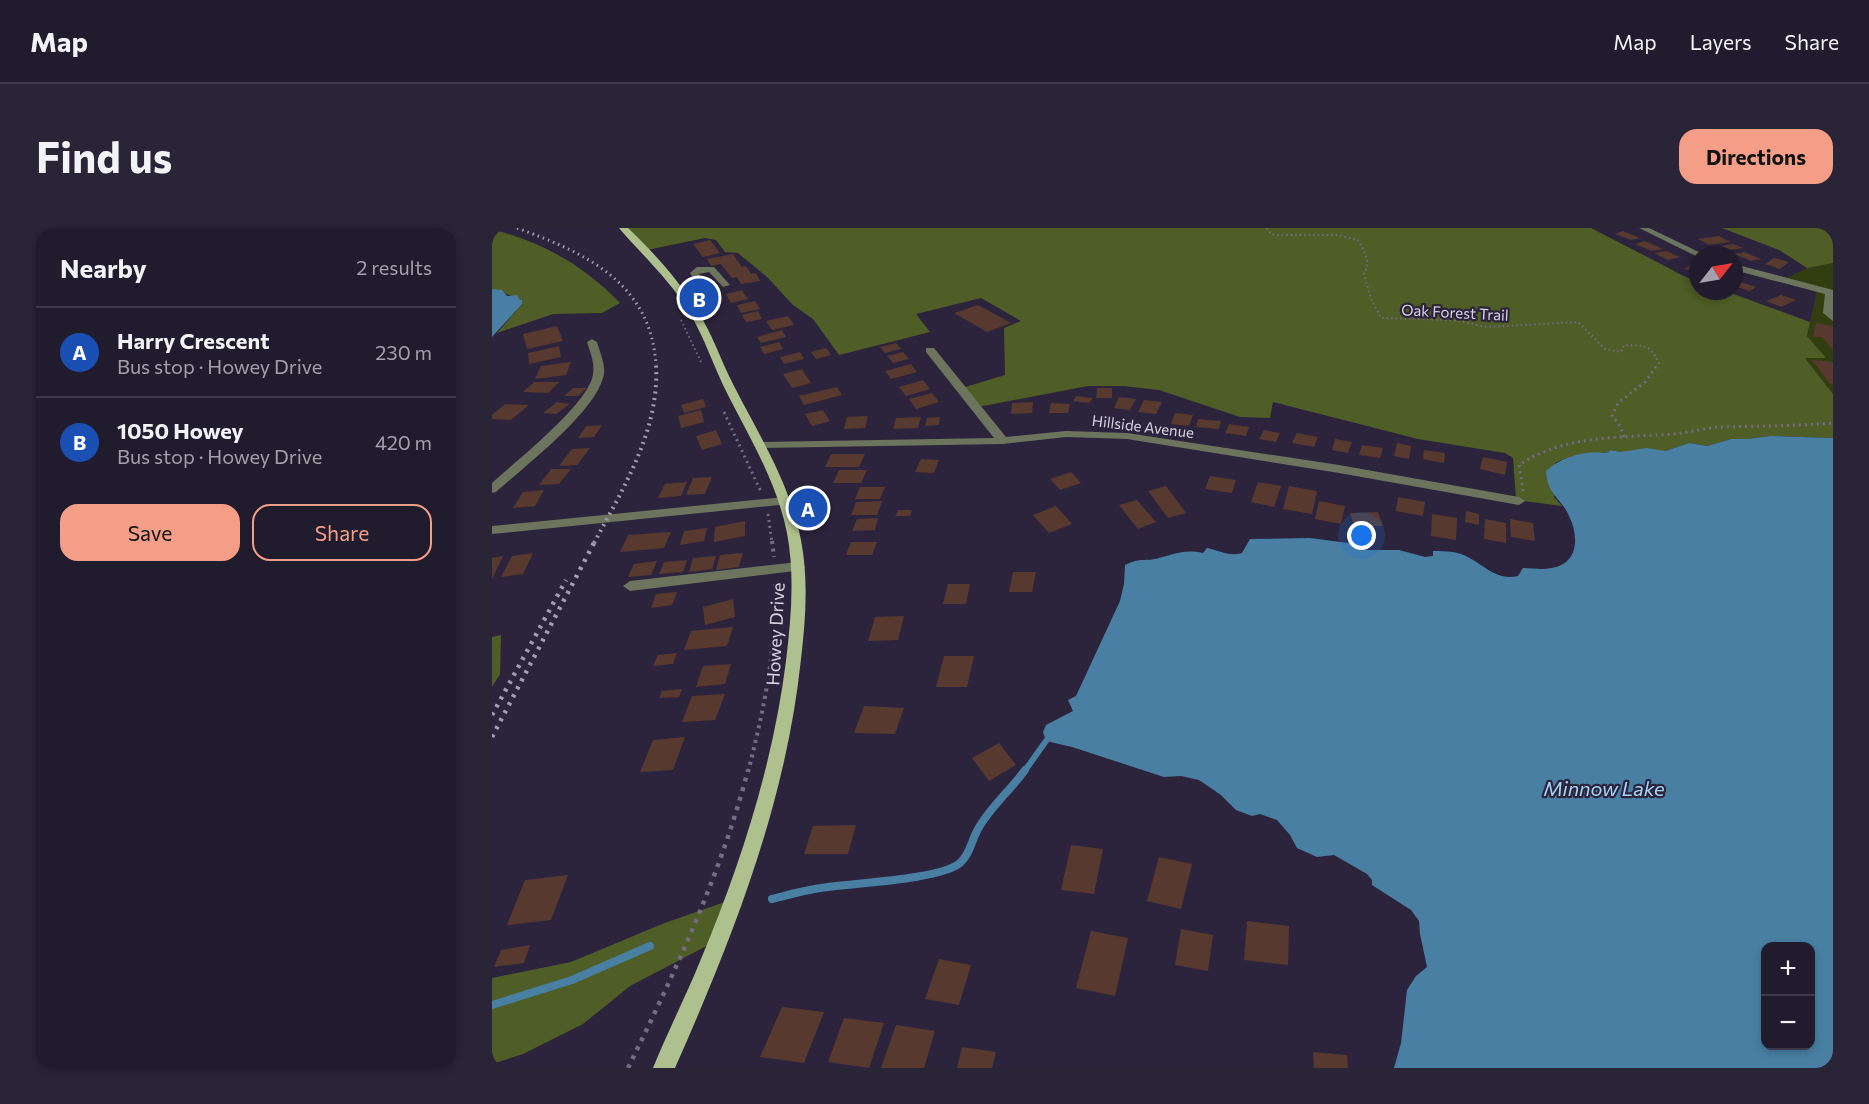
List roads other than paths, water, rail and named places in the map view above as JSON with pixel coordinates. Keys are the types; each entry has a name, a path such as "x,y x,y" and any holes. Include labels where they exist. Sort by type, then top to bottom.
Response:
{"main road":[{"name":"Howey Drive","path":"623,228 649,254 694,313 785,501 794,536 798,567 797,625 792,689 777,766 729,912 664,1068"}],"street":[{"path":"1643,228 1689,249"},
{"path":"684,298 703,288 694,273 700,269 711,268 726,285"},
{"path":"1743,269 1832,293 1828,314 1833,318"},
{"path":"492,489 575,412 592,392 599,377 592,342"},
{"path":"930,350 1003,441"},
{"name":"Hillside Avenue","path":"759,445 1003,441 1066,434 1127,436 1339,469 1519,501"},
{"path":"492,530 785,501"},
{"path":"630,586 798,567"}],"water":[{"path":"492,289 502,290 507,296 517,295 522,300 522,304 492,337"},
{"name":"Minnow Lake","path":"1770,436 1833,438 1833,1068 1394,1068 1401,1043 1407,990 1416,976 1427,967 1419,921 1411,910 1372,885 1372,880 1367,874 1334,855 1317,857 1297,848 1290,835 1277,820 1260,814 1252,816 1236,810 1221,795 1199,780 1181,776 1164,777 1072,747 1046,741 1043,732 1046,725 1073,711 1068,700 1076,696 1120,601 1125,565 1139,560 1186,552 1203,553 1207,548 1228,554 1242,553 1250,539 1310,538 1348,543 1359,550 1399,550 1425,557 1433,556 1433,551 1454,552 1468,557 1495,574 1518,576 1523,568 1551,568 1567,561 1572,555 1575,540 1572,524 1547,480 1546,471 1552,466 1566,458 1582,454 1647,448 1665,451 1689,443 1707,446 1731,439"}],"waterway":[{"path":"1024,772 1046,741"},
{"path":"772,899 815,889 915,877 949,869 960,863 982,823 1025,770"},
{"path":"492,1005 572,980 650,946"}],"railway":[{"path":"517,228 567,248 590,261 628,292 642,313 651,337 656,365"},
{"path":"594,543 638,457 652,412 656,388 656,365"},
{"path":"492,737 595,541"},
{"path":"492,715 566,580"}],"place":[{"name":"1050 Howey","path":"699,298"},
{"name":"Harry Crescent","path":"808,508"}]}
